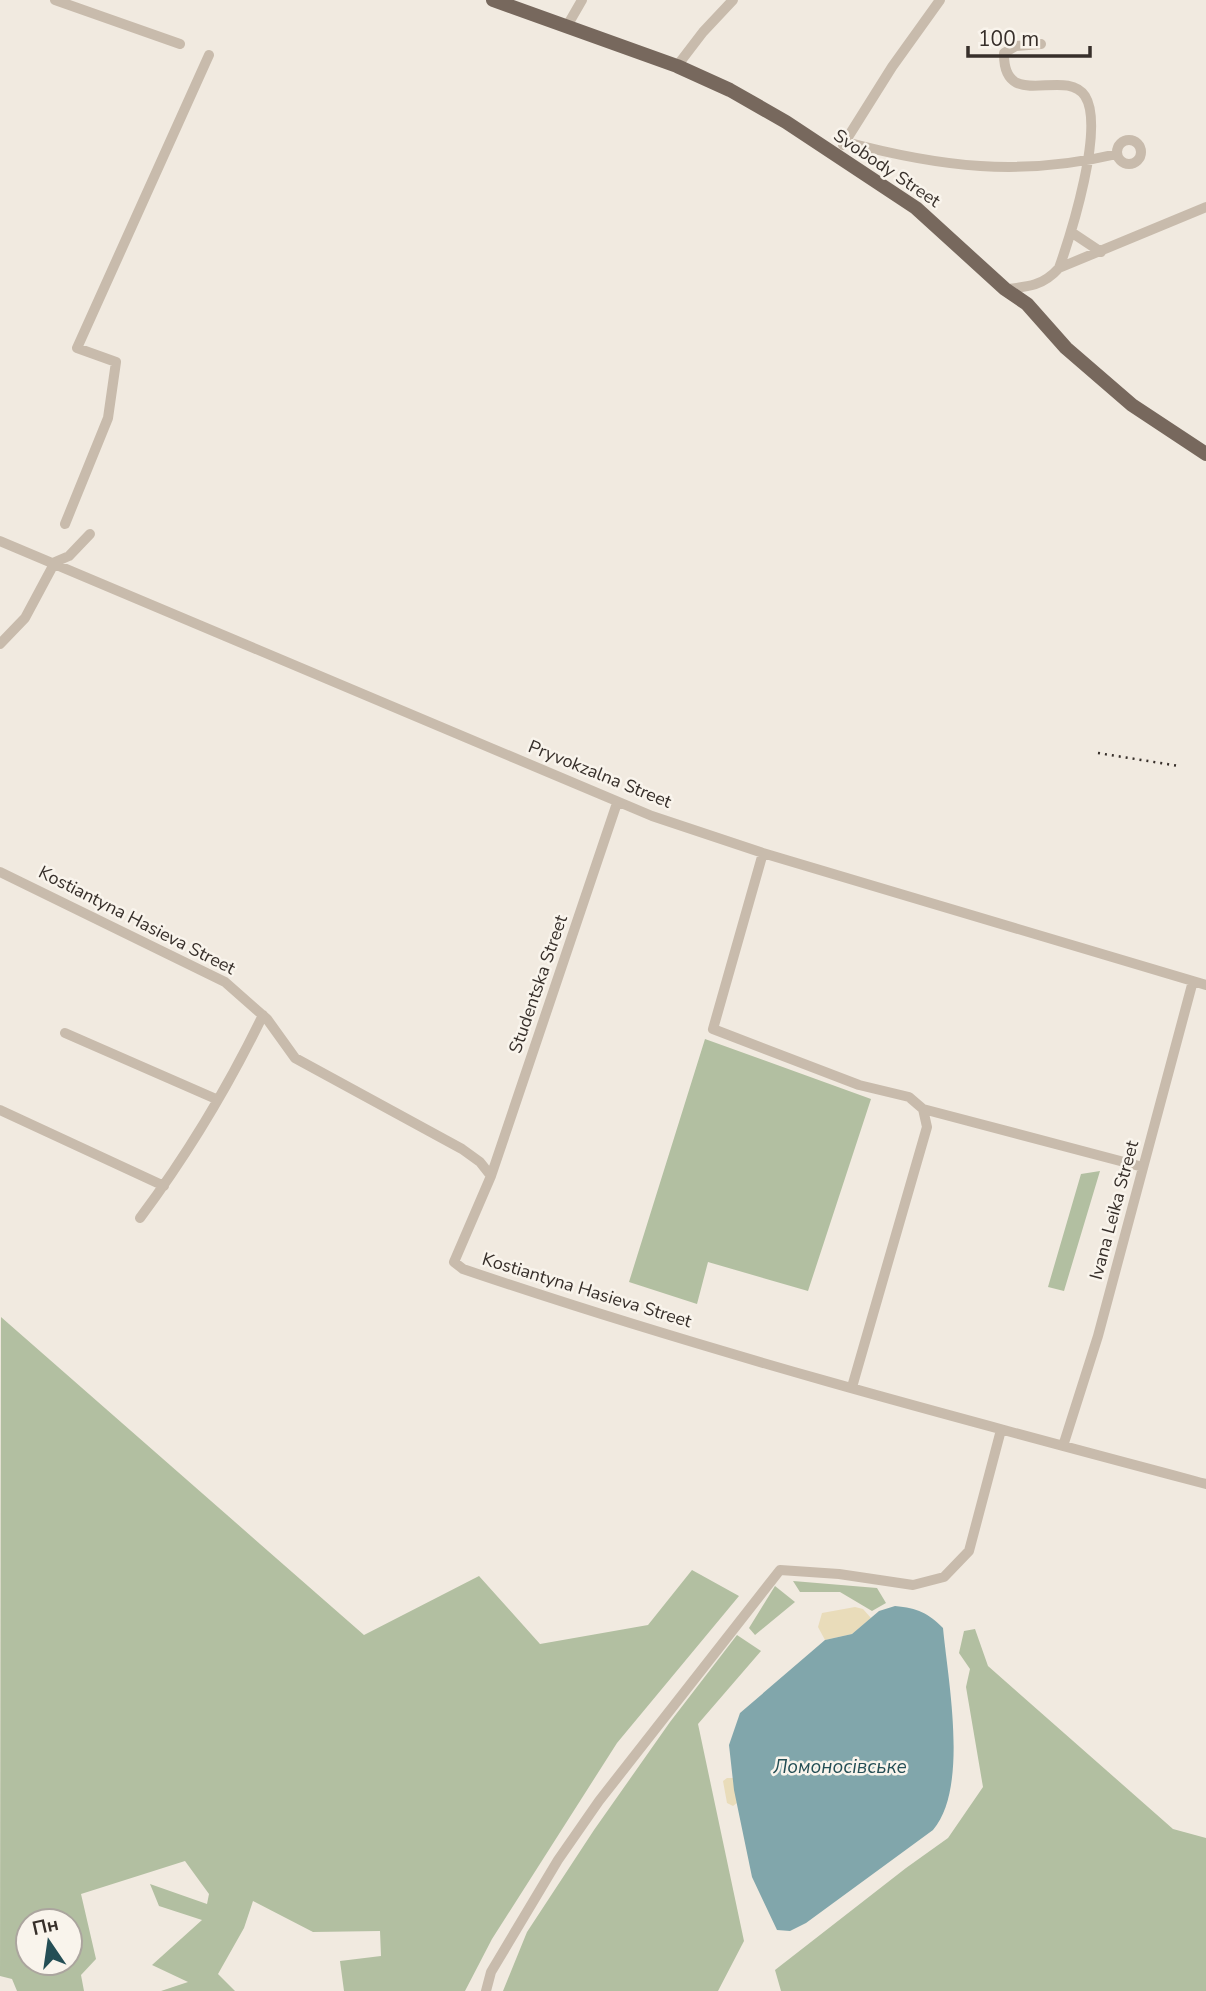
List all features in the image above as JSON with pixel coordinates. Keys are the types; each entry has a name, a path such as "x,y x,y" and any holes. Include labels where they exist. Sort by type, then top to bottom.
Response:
{"main road":[{"name":"Svobody Street","path":"493,0 677,66 730,90 786,122 916,208 1005,289 1027,304 1066,348 1132,405 1206,454"}],"street":[{"path":"55,0 180,44"},
{"path":"567,26 582,0"},
{"path":"677,66 703,32 733,0"},
{"path":"836,156 892,67 940,0"},
{"path":"1005,289 1032,287 1050,278 1059,268 1071,232 1088,161 1090,107 1079,89 1018,83 1004,71 1004,53 1016,46 1041,44"},
{"path":"65,524 108,418 116,362 77,348 209,55"},
{"path":"846,142 900,156 987,168 1036,167 1088,161 1117,154"},
{"path":"1059,268 1206,207"},
{"path":"1071,232 1101,252"},
{"path":"0,645 25,618 55,562 69,556 90,534"},
{"name":"Pryvokzalna Street","path":"0,541 55,562 618,803 763,853 1206,985"},
{"name":"Studentska Street","path":"491,1176 618,803"},
{"path":"763,853 713,1029 859,1085 909,1097 923,1109 1143,1167"},
{"name":"Kostiantyna Hasieva Street","path":"0,872 225,982 263,1015 295,1058 462,1149 480,1162 491,1176 453,1262 463,1269 611,1318 1002,1430 1206,1484"},
{"name":"Ivana Leika Street","path":"1063,1446 1098,1336 1193,981"},
{"path":"140,1217 164,1186 263,1015"},
{"path":"65,1033 216,1099"},
{"path":"852,1387 927,1127 923,1109"},
{"path":"0,1110 164,1186"},
{"path":"486,1991 491,1972 558,1860 599,1801 780,1570 839,1574 913,1585 944,1577 969,1551 1002,1430"}],"green space":[{"path":"705,1039 871,1099 808,1291 708,1262 697,1304 629,1282"},
{"path":"1100,1171 1064,1291 1048,1287 1081,1174"},
{"path":"1,1317 364,1635 479,1576 540,1644 648,1625 692,1570 739,1596 617,1743 492,1939 465,1991 344,1991 340,1961 381,1956 380,1931 313,1932 253,1901 244,1928 218,1974 235,1991 161,1991 188,1982 152,1965 202,1920 159,1906 150,1884 207,1904 209,1894 185,1861 81,1894 84,1907 14,1907 14,1977 81,1977 84,1991 17,1991 12,1979 0,1976"},
{"path":"793,1581 877,1588 886,1603 872,1611 840,1592 800,1592"},
{"path":"775,1586 795,1602 755,1635 749,1628"},
{"path":"975,1629 988,1666 1173,1829 1206,1838 1206,1991 781,1991 775,1970 948,1838 983,1787 966,1687 970,1669 959,1653 964,1631"},
{"path":"737,1635 761,1651 698,1724 744,1941 718,1991 503,1991 527,1932 594,1830 670,1722"},
{"path":"84,1907 96,1959 84,1972"}],"sand":[{"path":"855,1607 863,1609 871,1618 852,1634 825,1640 818,1627 822,1613"},
{"path":"733,1778 737,1803 733,1806 727,1803 723,1781"}],"water":[{"name":"Ломоносівське","path":"895,1606 922,1612 943,1628 953,1733 950,1788 944,1811 933,1830 806,1923 790,1931 777,1930 752,1877 734,1790 729,1745 740,1713 825,1640 852,1634 879,1611"}],"railway":[{"path":"1098,753 1179,766"}]}
